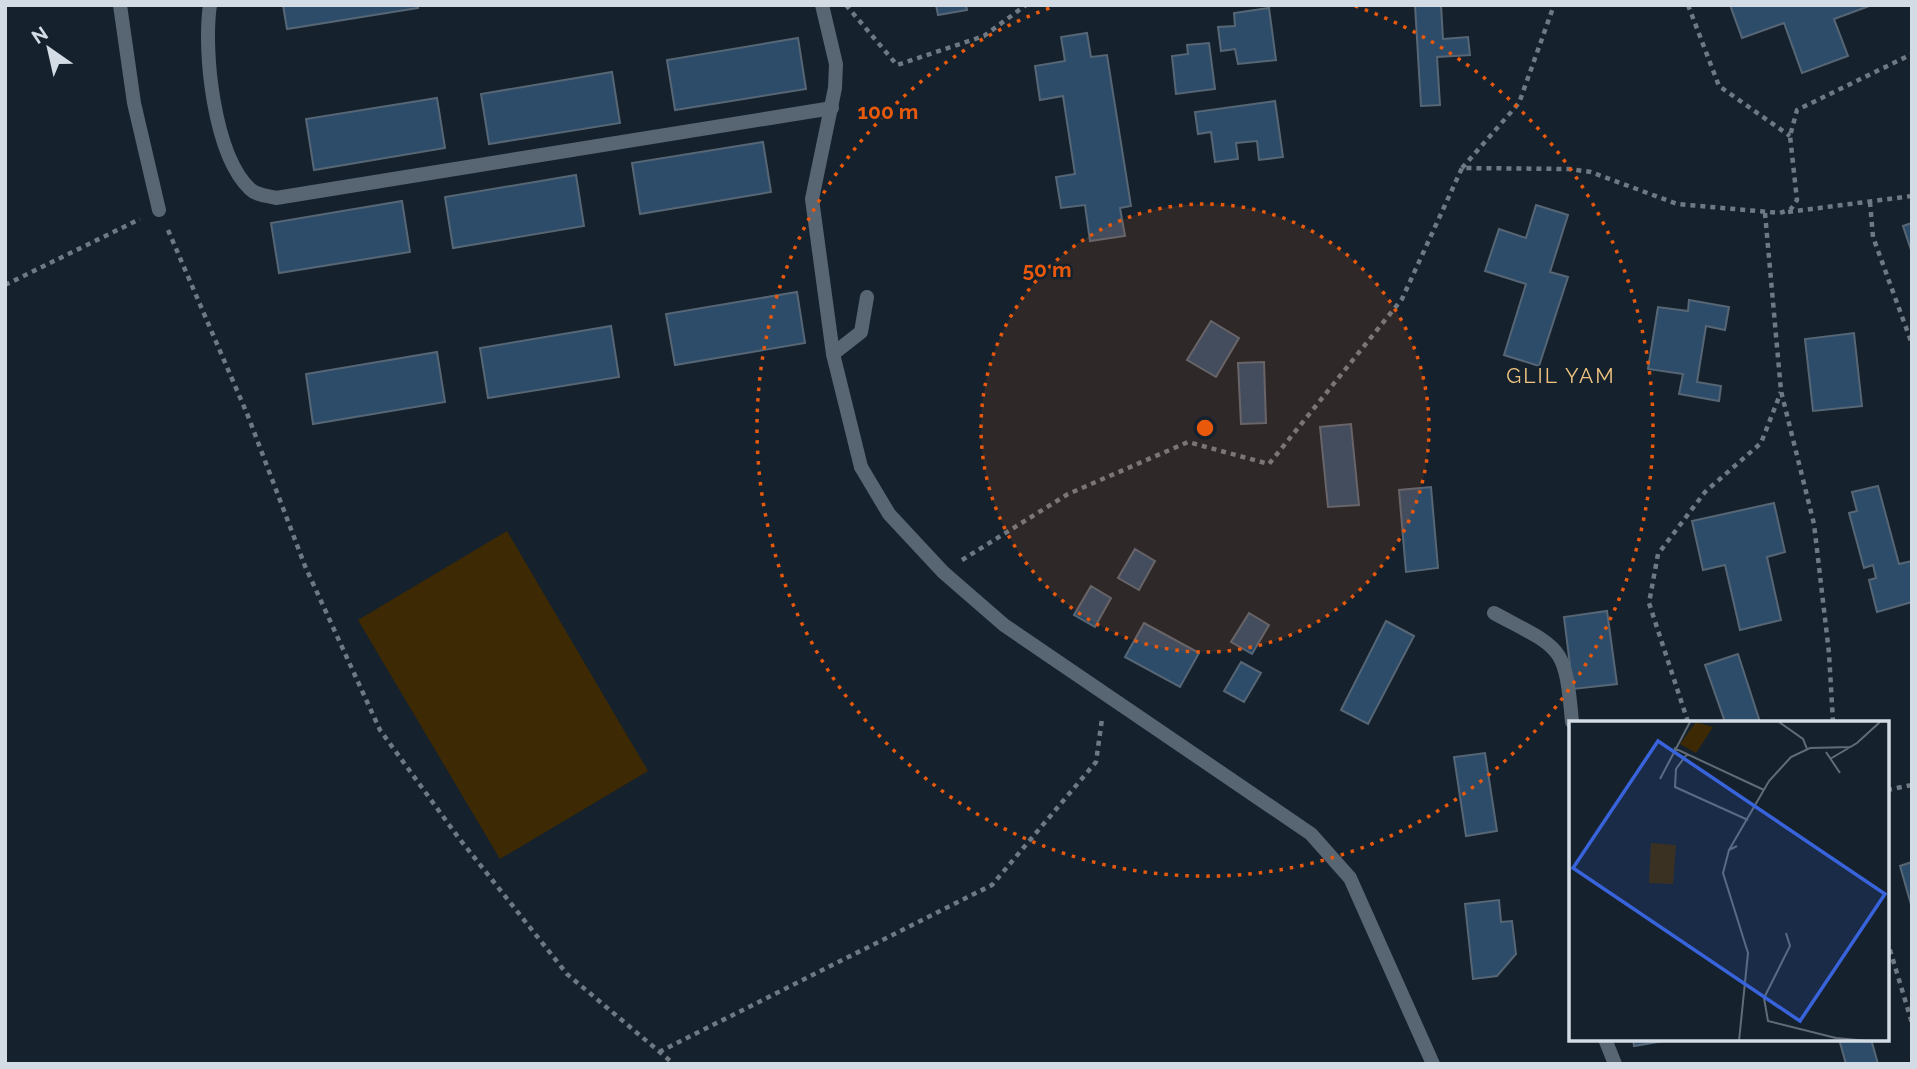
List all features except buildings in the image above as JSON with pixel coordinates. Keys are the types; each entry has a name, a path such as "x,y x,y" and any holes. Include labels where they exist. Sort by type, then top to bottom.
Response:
{"street":[{"path":"120,5 134,103 159,210"},
{"path":"210,5 207,27 212,97 221,130 239,174 252,191 276,198 832,108"},
{"path":"822,5 836,64 832,108 812,199 816,246 833,354 861,467 889,514 943,572 1004,625 1105,697 1311,834 1350,878 1433,1064"},
{"path":"833,354 861,332 867,297"},
{"path":"1494,613 1547,642 1560,654 1567,671 1572,721"},
{"path":"1606,1041 1615,1064"}],"path":[{"path":"846,5 897,65 984,36 1026,5"},
{"path":"943,572 1068,494 1188,442 1269,464 1402,299 1462,168 1519,103 1554,5"},
{"path":"1688,5 1719,86 1790,136"},
{"path":"1780,213 1791,209 1797,200 1790,136 1797,110 1912,54"},
{"path":"1462,168 1569,169 1591,172 1677,204 1765,213 1912,197"},
{"path":"1870,202 1873,237 1912,344"},
{"path":"5,285 159,210 248,416 305,566 380,730 458,837 567,974 674,1064"},
{"path":"1765,213 1781,391 1814,524 1829,653 1833,721"},
{"path":"1687,721 1649,603 1658,554 1705,492 1761,443 1781,391"},
{"path":"659,1052 992,885 1096,762 1105,697"},
{"path":"1889,790 1912,785"},
{"path":"1889,947 1912,1023"}],"shaded area":[{"path":"507,531 648,771 500,859 358,620"}],"district":[{"name":"GLIL YAM","path":"1561,376"}]}
